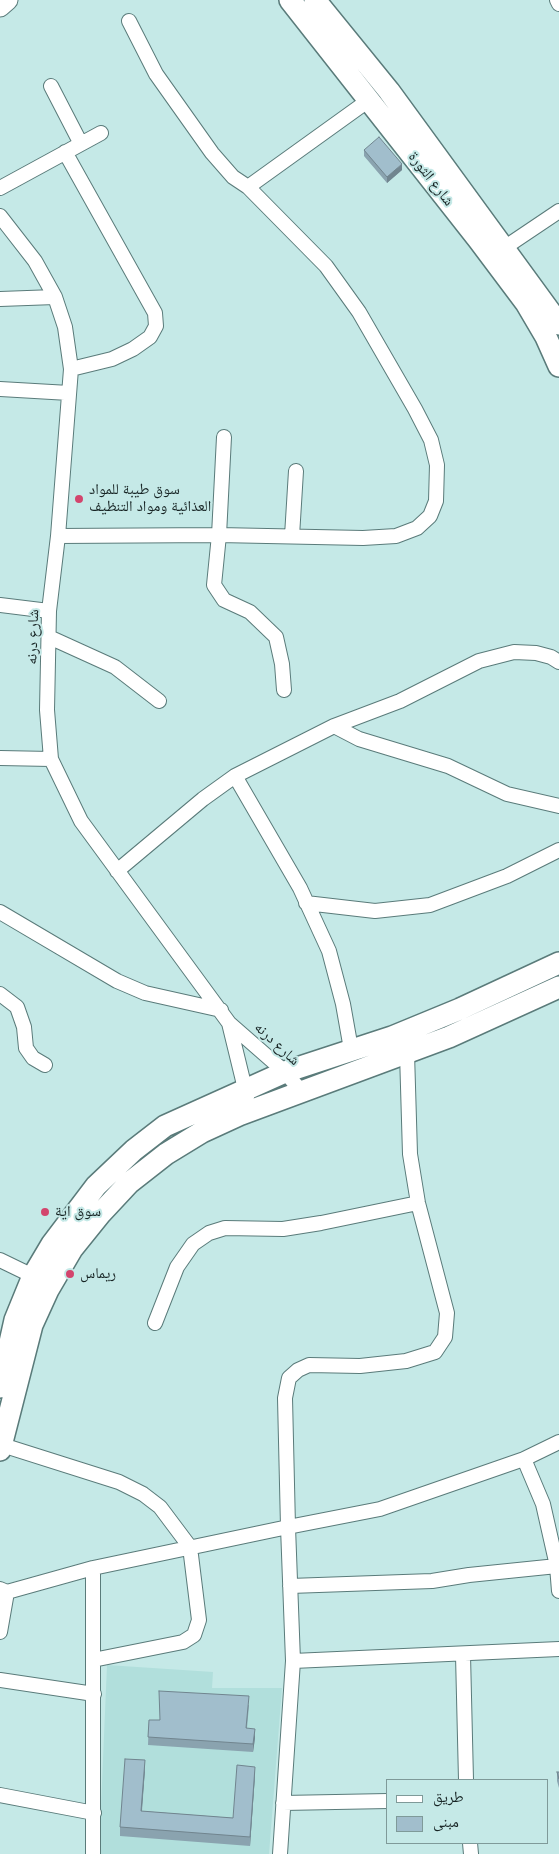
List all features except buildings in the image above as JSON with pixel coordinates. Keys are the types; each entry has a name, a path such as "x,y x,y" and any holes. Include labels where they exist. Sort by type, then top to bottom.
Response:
{"main road":[{"path":"0,7 8,0"},
{"name":"شارع الثورة","path":"290,0 478,238 526,303 546,337 559,366"},
{"name":"شارع الثورة","path":"315,0 389,92 559,324"},
{"path":"0,1387 15,1320 33,1276 52,1244 96,1186 134,1150 165,1126 285,1072 392,1036 460,1009 559,963"},
{"path":"1,1448 32,1325 48,1290 72,1248 129,1183 166,1154 202,1132 250,1110 407,1053 502,1014 559,987"}],"street":[{"path":"557,0 559,4"},
{"path":"58,536 219,535 363,538 396,536 417,528 430,516 436,501 437,464 431,440 359,312 326,266 248,188 233,177 206,145 156,74 129,21"},
{"path":"51,86 81,144"},
{"path":"248,188 369,100"},
{"path":"0,188 100,133"},
{"path":"65,152 155,313 156,326 150,337 133,349 112,359 71,369"},
{"path":"504,248 559,211"},
{"name":"شارع درنه","path":"0,216 35,261 55,297 65,327 71,369 58,536 49,611 47,710 51,759 82,821 229,1023 285,1072 301,1091"},
{"path":"0,299 55,297"},
{"path":"0,388 69,393"},
{"path":"224,437 219,535 214,585 224,600 250,612 276,636 282,664 284,690"},
{"path":"292,536 296,471"},
{"path":"0,605 49,611"},
{"path":"49,637 115,667 159,701"},
{"path":"117,871 203,799 235,776 334,726 400,701 479,661 514,652 536,653 551,657 559,662"},
{"path":"334,726 359,739 448,766 507,794 559,806"},
{"path":"0,758 51,759"},
{"path":"235,776 300,888 329,951 343,1004 351,1049"},
{"path":"306,903 375,911 430,905 507,876 559,850"},
{"path":"0,912 117,980 145,993 221,1010"},
{"path":"0,994 17,1007 24,1027 26,1048 33,1058 45,1065"},
{"name":"شارع درنه","path":"229,1023 250,1110"},
{"path":"280,1854 293,1661 285,1398 289,1378 298,1370 309,1365 360,1366 406,1361 435,1352 445,1337 447,1313 418,1203 410,1154 407,1053"},
{"path":"156,1323 177,1268 193,1244 209,1233 225,1228 284,1228 302,1226 418,1203"},
{"path":"0,1260 33,1276"},
{"path":"0,1632 3,1590 190,1547 380,1509 524,1459 559,1442"},
{"path":"1,1448 119,1482 143,1494 160,1507 190,1547 199,1620 194,1635 183,1642 93,1660"},
{"path":"524,1459 543,1504 557,1566 559,1591"},
{"path":"290,1586 432,1581 468,1575 557,1566"},
{"path":"93,1568 93,1854"},
{"path":"293,1661 463,1655 559,1649"},
{"path":"463,1655 466,1779"},
{"path":"0,1680 94,1694"},
{"path":"0,1795 94,1813"},
{"path":"283,1802 386,1801"}],"shaded area":[{"path":"107,1665 213,1672 212,1688 282,1688 269,1854 99,1854"}],"place":[{"name":"سوق طيبة للمواد العذائية ومواد التنظيف","path":"79,499"},
{"name":"سوق اية","path":"45,1212"},
{"name":"ريماس","path":"70,1274"}]}
